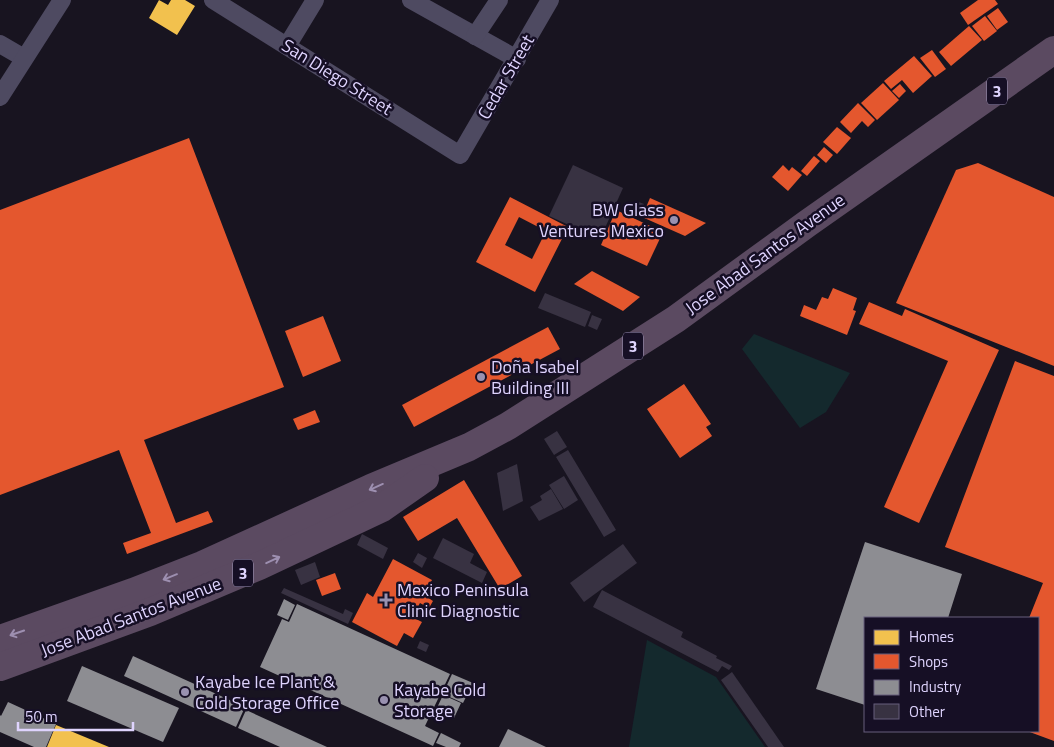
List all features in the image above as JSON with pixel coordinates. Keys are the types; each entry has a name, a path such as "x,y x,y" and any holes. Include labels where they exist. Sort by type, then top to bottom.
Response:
{"highway":[{"name":"Jose Abad Santos Avenue","path":"0,639 133,592 276,559 382,508 469,447 508,426 654,334 1054,50"},
{"name":"Jose Abad Santos Avenue","path":"0,667 150,612 207,576"}],"street":[{"path":"0,97 62,0"},
{"name":"San Diego Street","path":"213,0 460,155"},
{"path":"287,46 315,0"},
{"path":"411,0 430,4 475,36 517,58"},
{"path":"475,36 500,0"},
{"name":"Cedar Street","path":"460,155 550,0"},
{"path":"0,44 24,58"}],"green space":[{"path":"754,334 850,373 826,412 800,428 742,349"},
{"path":"647,640 716,677 765,747 629,747"}],"building: Homes":[{"path":"159,0 168,5 171,0 185,0 195,6 177,35 149,18"},
{"path":"56,725 109,747 47,747"}],"building: Shops":[{"path":"978,0 995,0 998,4 968,25 960,13"},
{"path":"998,8 1008,22 997,30 987,16"},
{"path":"985,16 997,31 984,41 972,26"},
{"path":"969,26 982,40 951,66 939,52"},
{"path":"932,50 946,69 935,77 920,58"},
{"path":"914,56 932,76 913,93 902,80 891,89 884,81"},
{"path":"883,83 899,100 877,120 861,103"},
{"path":"900,84 906,91 899,98 892,91"},
{"path":"858,103 875,120 868,127 862,121 851,133 840,122"},
{"path":"837,127 851,138 837,154 823,142"},
{"path":"189,138 284,387 144,440 176,523 208,511 213,522 127,554 123,543 151,533 119,450 0,495 0,210"},
{"path":"824,147 833,155 826,163 817,155"},
{"path":"814,156 820,161 807,176 801,171"},
{"path":"978,163 1054,197 1054,366 896,303 956,170"},
{"path":"783,165 789,171 792,167 802,175 788,191 772,177"},
{"path":"510,197 568,227 535,292 476,262","holes":["519,217 546,231 532,259 505,245"]},
{"name":"BW Glass Ventures Mexico","path":"650,198 706,223 685,236 642,217"},
{"path":"616,210 663,232 647,266 601,245"},
{"path":"592,271 640,297 623,311 574,284"},
{"path":"833,288 857,298 853,310 856,311 847,335 800,316 804,305 816,310 822,297 828,299"},
{"path":"869,302 902,316 905,309 999,350 919,523 884,507 948,361 859,324"},
{"path":"323,316 341,361 303,377 285,331"},
{"name":"Doña Isabel Building III","path":"548,327 560,349 414,427 402,405"},
{"path":"1015,361 1054,376 1054,741 1030,732 1039,732 1039,617 1029,617 1043,583 945,547"},
{"path":"684,384 711,424 706,427 712,436 680,458 647,409"},
{"path":"315,410 320,422 298,430 293,419"},
{"path":"464,480 522,576 500,589 457,518 418,541 403,517"},
{"path":"393,559 432,580 424,595 433,601 429,608 420,603 412,617 422,622 413,638 404,633 397,646 352,622 367,593 373,597"},
{"path":"335,573 341,589 322,596 316,580"}],"building: Industry":[{"path":"865,542 962,574 948,617 864,617 864,705 816,689"},
{"path":"284,599 295,605 288,620 277,615"},
{"name":"Kayabe Cold Storage","path":"297,604 450,674 425,726 439,733 433,746 260,667 282,619 289,622"},
{"name":"Kayabe Ice Plant & Cold Storage Office","path":"133,656 245,707 236,727 124,676"},
{"path":"82,666 179,708 163,742 67,701"},
{"path":"452,674 473,683 463,703 443,694"},
{"path":"443,695 461,703 454,718 436,710"},
{"path":"8,702 56,724 46,747 34,747 0,732 0,715"},
{"path":"246,710 327,747 280,747 238,728"},
{"path":"508,729 546,747 499,747"},
{"path":"441,733 461,743 459,747 446,747 436,743"}],"building: Other":[{"path":"573,165 623,188 600,239 549,216"},
{"path":"636,201 644,204 642,211 633,208"},
{"path":"545,293 591,312 585,327 538,308"},
{"path":"592,315 602,319 597,330 588,326"},
{"path":"557,431 567,447 554,455 544,439"},
{"path":"568,450 616,530 604,537 556,457"},
{"path":"517,464 523,501 503,511 497,473"},
{"path":"564,476 578,500 564,509 549,485"},
{"path":"551,489 563,509 539,521 530,507 542,500 540,496"},
{"path":"362,534 388,548 383,559 357,545"},
{"path":"443,538 474,554 470,563 487,572 482,583 433,558"},
{"path":"623,544 637,563 584,602 570,583"},
{"path":"418,553 427,558 422,568 413,562"},
{"path":"315,562 320,577 301,585 295,570"},
{"path":"284,588 343,614 345,609 353,613 348,624 281,593"},
{"path":"602,590 683,632 681,637 732,666 729,670 722,666 718,672 593,607"},
{"path":"420,641 429,645 426,652 417,648"},
{"path":"732,672 784,747 768,747 721,680"}],"place":[{"name":"BW Glass Ventures Mexico","path":"674,220"},
{"name":"Doña Isabel Building III","path":"481,377"},
{"name":"Mexico Peninsula Clinic Diagnostic","path":"386,600"},
{"name":"Kayabe Ice Plant & Cold Storage Office","path":"185,692"},
{"name":"Kayabe Cold Storage","path":"384,700"}]}
